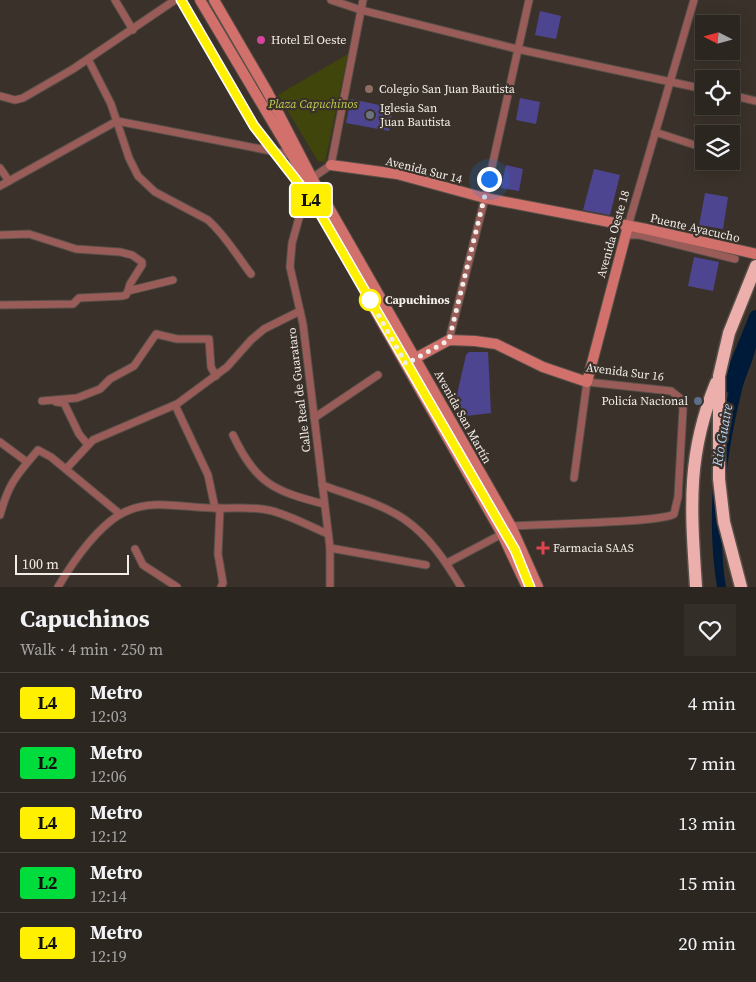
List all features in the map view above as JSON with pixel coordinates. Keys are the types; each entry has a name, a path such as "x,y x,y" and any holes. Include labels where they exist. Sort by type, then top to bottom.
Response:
{"highway":[{"path":"696,587 692,527 694,453 709,401 719,376 729,333 756,266"},
{"path":"719,376 720,479 724,522 740,587"}],"main road":[{"name":"Avenida San Martín","path":"200,0 416,358 511,526 537,584"},
{"name":"Avenida San Martín","path":"214,0 270,98 309,180 316,200 502,534 526,587"},
{"name":"Avenida Sur 14","path":"331,164 397,174 485,198 627,231"},
{"name":"Puente Ayacucho","path":"627,231 646,228 756,254"},
{"name":"Avenida Oeste 18","path":"587,382 627,231"},
{"path":"406,364 449,340"},
{"name":"Avenida Sur 16","path":"449,340 496,344 543,367 587,382"}],"street":[{"path":"115,0 132,30"},
{"path":"0,96 15,100 23,98 88,59 175,0"},
{"path":"331,0 361,10 517,49 695,87"},
{"path":"309,180 331,164 363,0"},
{"path":"449,340 485,198 529,0"},
{"name":"Avenida Oeste 18","path":"627,231 694,0"},
{"path":"88,59 111,104 129,158 138,176 155,192 208,220 228,241 251,274"},
{"path":"740,98 756,101"},
{"path":"0,186 117,121 292,155"},
{"path":"655,132 695,145"},
{"path":"0,168 9,181"},
{"name":"Calle Real de Guarataro","path":"316,200 304,207 292,243 290,267 300,311 314,418 330,548 330,587"},
{"path":"627,231 736,259"},
{"path":"0,235 29,234 76,249 120,252 132,255 142,262 126,295 79,298 72,304 0,305"},
{"path":"128,291 173,280"},
{"path":"66,469 88,445 102,436 175,405 216,376 264,328 300,311"},
{"path":"88,445 79,434 64,403 45,401 85,396 100,388 110,379 134,366 156,334 178,339 209,339 211,367 216,376"},
{"path":"314,418 378,375"},
{"name":"Avenida Oeste 18","path":"574,478 587,382"},
{"name":"Avenida Sur 16","path":"511,526 670,517 676,509 683,409 680,398 671,390 587,382"},
{"path":"175,405 208,475 218,508 218,554 223,583 221,587"},
{"path":"233,435 245,459 270,486 291,495 324,504"},
{"path":"0,442 27,462"},
{"path":"0,515 9,486 38,450 51,457 120,514"},
{"path":"322,485 404,519 447,563 461,587"},
{"path":"58,587 82,552 105,526 120,514 135,508 156,505 268,510 328,534"},
{"path":"447,563 502,534"},
{"path":"330,548 426,565"},
{"path":"135,549 143,565 177,587"}],"green space":[{"name":"Plaza Capuchinos","path":"348,54 325,162 318,161 278,95"}],"water":[{"path":"756,309 756,347 742,388 731,440 724,491 722,541 726,587 717,587 713,552 712,516 718,446 733,376"}],"building":[{"path":"540,11 561,16 556,39 535,35"},
{"path":"520,98 540,102 536,124 516,120"},
{"name":"Iglesia San Juan Bautista","path":"351,99 393,108 389,131 346,123"},
{"path":"506,165 523,169 519,191 501,188"},
{"path":"594,169 620,175 610,215 583,210"},
{"path":"705,193 728,197 723,229 699,225"},
{"path":"694,257 719,262 713,291 688,286"},
{"path":"469,352 488,352 491,413 466,416 456,399 466,355"}],"waterway":[{"name":"Río Guaire","path":"731,386 737,364 756,317"}],"metro line":[{"name":"L4","path":"181,0 254,126 266,144 314,203 515,550 530,587"}],"place":[{"name":"Hotel El Oeste","path":"261,40"},
{"name":"Colegio San Juan Bautista","path":"369,89"},
{"name":"Iglesia San Juan Bautista","path":"370,115"},
{"name":"Capuchinos","path":"370,300"},
{"name":"Policía Nacional","path":"698,401"},
{"name":"Farmacia SAAS","path":"543,548"}],"route":[{"path":"370,300 406,364 449,340 489,179"}]}
